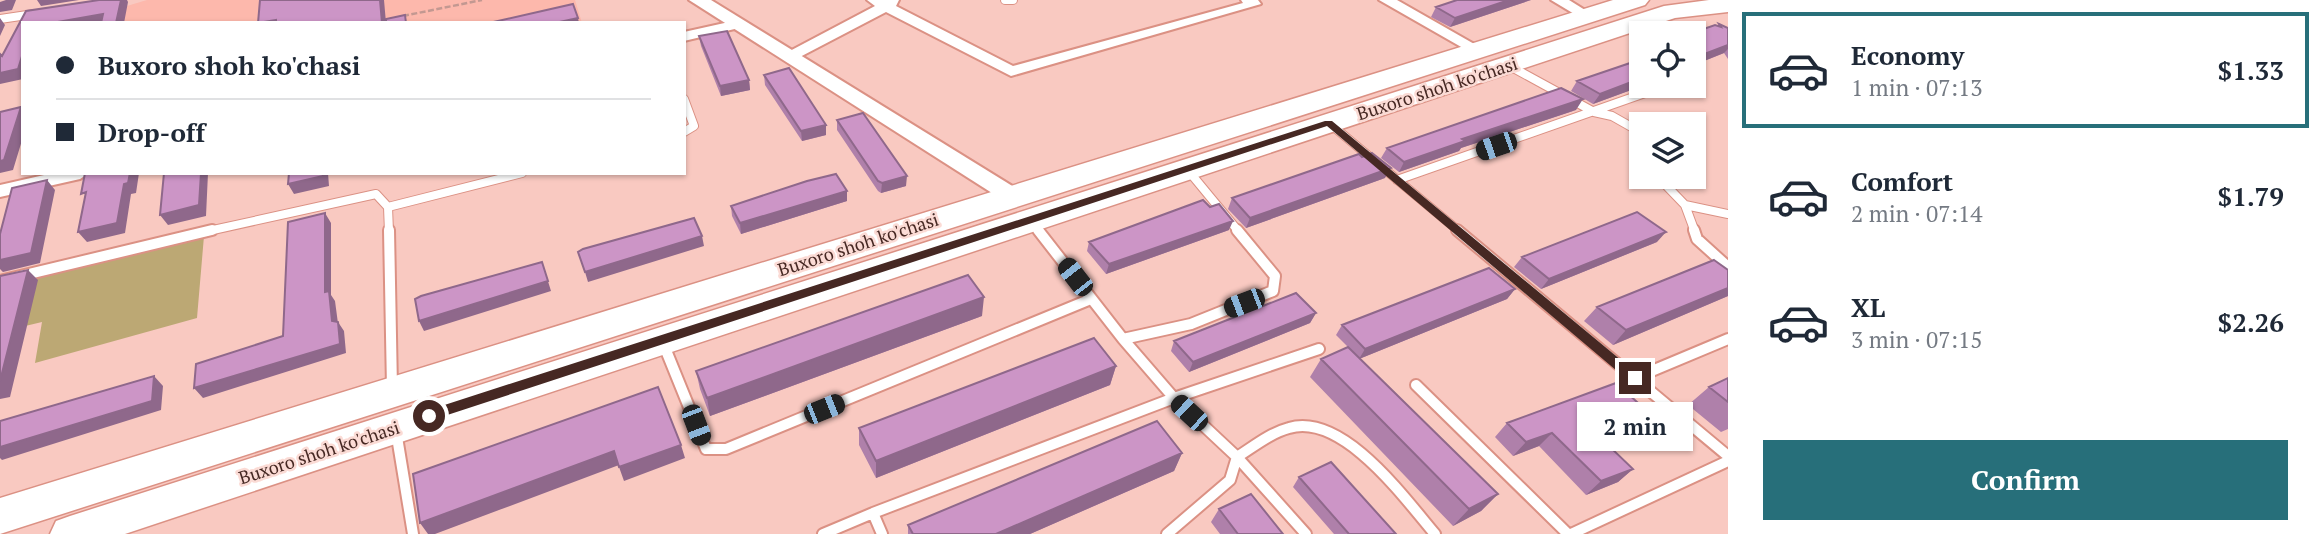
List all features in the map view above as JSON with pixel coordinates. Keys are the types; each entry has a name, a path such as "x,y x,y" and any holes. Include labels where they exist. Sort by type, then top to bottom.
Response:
{"main road":[{"name":"Buxoro shoh ko'chasi","path":"70,534 662,340 1020,207 1475,49 1595,12 1672,11 1728,5"},
{"name":"Buxoro shoh ko'chasi","path":"0,516 392,392 1020,207 1186,169 1507,65 1635,12"}],"street":[{"path":"698,0 791,56 1020,207"},
{"path":"791,56 886,2 1011,71 1254,4 1248,0"},
{"path":"1386,0 1475,49"},
{"path":"1558,0 1595,12"},
{"path":"686,37 738,24"},
{"path":"0,191 71,175"}],"lane":[{"path":"1005,0 1013,0"},
{"path":"0,19 42,13"},
{"path":"1507,65 1594,112 1612,116 1629,125"},
{"path":"1397,180 1632,98"},
{"path":"686,104 694,126 686,131"},
{"path":"1329,123 1728,456"},
{"path":"1123,339 1191,324 1273,291 1275,276 1186,169"},
{"path":"388,207 514,175"},
{"path":"1670,189 1685,205 1697,239 1728,267"},
{"path":"0,281 376,194 388,207 392,392"},
{"path":"1685,205 1728,214"},
{"path":"1020,207 1123,339 1174,398 1237,457 1306,534"},
{"path":"662,340 706,449 726,449 1091,299"},
{"path":"1635,378 1728,339"},
{"path":"823,534 1174,398 1319,349"},
{"path":"1416,385 1570,534 1728,461"},
{"path":"1167,534 1230,480 1237,457 1292,426 1331,433 1369,461 1435,534"},
{"path":"396,427 413,534"},
{"path":"873,513 882,534"}],"path":[{"path":"397,18 482,0"}],"shaded area":[{"path":"147,0 575,0 581,21 89,21 90,17"},
{"path":"204,236 197,318 35,363 42,322 0,332 0,288"}],"building":[{"path":"99,0 121,0 116,21 101,21 103,14 63,21 21,21 21,59 18,69 0,73 0,54 2,56 26,11"},
{"path":"260,0 380,0 382,21 276,20 258,21"},
{"path":"1457,0 1509,0 1455,18 1436,7"},
{"path":"573,4 578,18 564,21 498,21"},
{"path":"405,15 406,21 386,21"},
{"path":"1719,24 1728,28 1728,45 1706,53 1706,28 1715,25 1721,27"},
{"path":"727,31 749,80 720,86 699,36"},
{"path":"1629,63 1629,83 1600,94 1577,81"},
{"path":"789,68 826,125 801,131 764,75"},
{"path":"1561,88 1583,99 1462,139 1465,141 1404,162 1387,148"},
{"path":"21,107 4,160 0,161 0,112"},
{"path":"863,113 907,176 882,183 878,181 837,120"},
{"path":"1372,153 1391,168 1250,218 1232,198 1359,154 1362,157"},
{"path":"836,174 847,191 740,223 731,206 807,181"},
{"path":"85,175 130,175 128,183 124,184 117,223 78,232 86,192 81,194"},
{"path":"164,175 201,175 199,205 160,215"},
{"path":"289,175 323,175 323,176 288,184"},
{"path":"47,180 31,253 0,260 0,234 12,188"},
{"path":"1203,200 1210,207 1219,204 1233,221 1109,264 1089,242"},
{"path":"1637,212 1666,232 1549,279 1522,257"},
{"path":"325,213 325,292 329,291 332,321 338,322 340,344 194,388 196,364 283,336 288,222"},
{"path":"694,218 702,236 585,272 578,252 583,249"},
{"path":"1714,260 1728,270 1728,288 1626,330 1597,307"},
{"path":"542,262 548,281 419,321 415,299 421,296"},
{"path":"1489,268 1515,289 1365,349 1342,325"},
{"path":"28,270 0,381 0,276"},
{"path":"968,275 984,297 707,398 696,371"},
{"path":"1296,293 1316,313 1193,362 1174,341"},
{"path":"1094,338 1116,366 876,461 859,428"},
{"path":"1348,347 1498,494 1469,509 1321,359"},
{"path":"154,376 152,401 0,447 0,421"},
{"path":"1728,378 1728,402 1709,387"},
{"path":"1616,383 1648,412 1631,419 1618,408 1583,421 1633,469 1601,481 1552,433 1526,442 1507,423"},
{"path":"658,387 681,445 619,467 614,451 420,523 413,474"},
{"path":"1157,421 1182,453 996,534 913,534 908,525"},
{"path":"1331,462 1396,534 1349,534 1299,477"},
{"path":"1251,494 1283,534 1238,534 1219,509"}],"route":[{"path":"429,416 1329,123 1635,378"}]}
